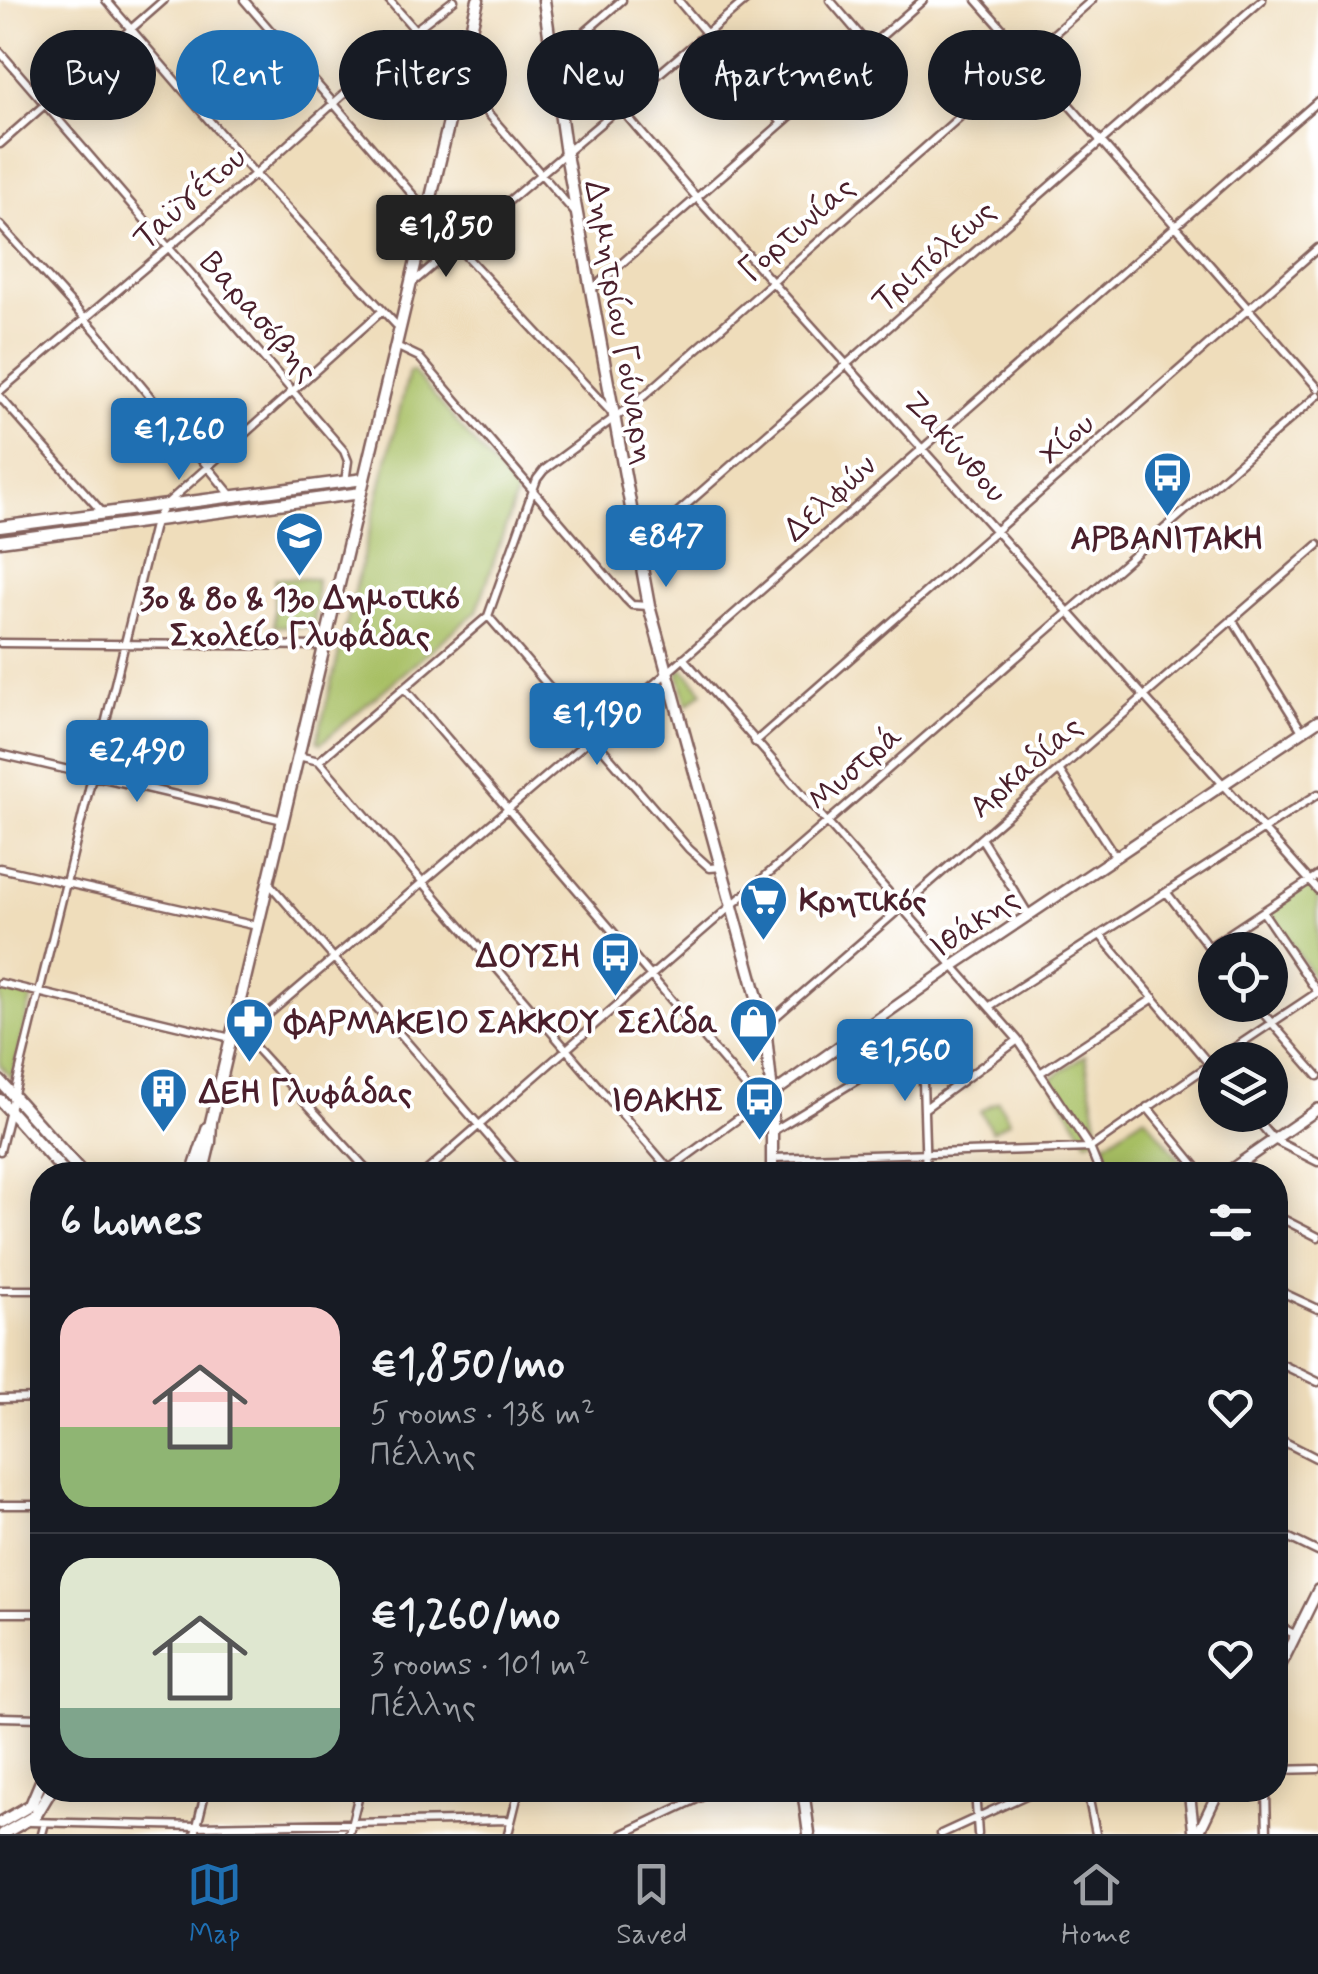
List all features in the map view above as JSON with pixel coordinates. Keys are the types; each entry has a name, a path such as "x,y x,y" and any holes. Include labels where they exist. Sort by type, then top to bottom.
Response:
{"main road":[{"path":"471,30 478,0"},
{"name":"Δημητρίου Γούναρη","path":"544,0 549,30"},
{"path":"205,1162 211,1122 449,120"},
{"name":"Δημητρίου Γούναρη","path":"561,120 649,606 765,1026 772,1094 772,1162"},
{"path":"0,527 364,479"},
{"path":"0,541 361,493"},
{"path":"0,1081 72,1162"},
{"path":"0,1100 56,1162"},
{"path":"195,1162 211,1122"},
{"path":"0,1823 33,1802"},
{"path":"3,1834 28,1822 45,1802"},
{"path":"804,1802 808,1834"}],"street":[{"path":"106,0 255,174 400,329"},
{"path":"131,29 164,0"},
{"path":"244,0 458,246 612,415"},
{"path":"389,0 414,30"},
{"name":"Ταϋγέτου","path":"414,30 454,0"},
{"path":"588,30 622,0"},
{"path":"678,0 705,30"},
{"path":"711,30 746,0"},
{"path":"830,0 856,30"},
{"path":"889,30 923,0"},
{"path":"977,0 1003,30"},
{"name":"Γορτυνίας","path":"1058,30 1092,0"},
{"name":"Τριπόλεως","path":"636,544 645,541 1262,0"},
{"name":"Βαρασόβης","path":"0,52 30,87"},
{"path":"659,75 679,58"},
{"name":"Ταϋγέτου","path":"0,394 255,174 339,96"},
{"name":"Δελφών","path":"231,1038 244,1035 508,811 1318,101"},
{"path":"0,144 30,118"},
{"path":"1081,118 1318,391"},
{"name":"Βαρασόβης","path":"58,120 344,451 348,460 345,482"},
{"path":"492,120 576,215"},
{"path":"410,284 606,120"},
{"name":"Ζακύνθου","path":"634,120 698,198 1318,890"},
{"path":"590,291 785,120"},
{"name":"Γορτυνίας","path":"532,490 544,470 612,415 645,395 956,120"},
{"path":"0,224 232,496"},
{"name":"Χίου","path":"755,742 1318,248"},
{"path":"0,1151 156,520 165,505 208,465 381,312"},
{"path":"396,346 419,357 624,598 632,605 649,606"},
{"name":"Μυστρά","path":"436,1162 734,907 1318,391"},
{"path":"0,394 103,514"},
{"path":"319,761 488,616 532,490"},
{"name":"Αρκαδίας","path":"765,1026 1318,546"},
{"path":"488,616 704,864 716,869 723,867"},
{"path":"1232,620 1302,731"},
{"path":"0,642 324,646"},
{"path":"682,658 1018,1040 1096,1162"},
{"path":"404,688 759,1102"},
{"name":"Ιθάκης","path":"681,1162 759,1102 1029,914 1318,722"},
{"path":"0,754 283,820"},
{"path":"298,756 319,761 660,1162"},
{"path":"1060,770 1115,856"},
{"path":"990,1006 1318,794"},
{"path":"980,838 1029,914"},
{"path":"0,868 258,926"},
{"path":"1232,932 1318,874"},
{"path":"268,882 511,1162"},
{"path":"1167,893 1198,934"},
{"path":"1246,1042 1318,993 1264,912"},
{"path":"1101,936 1198,1046"},
{"path":"0,983 231,1038"},
{"path":"1040,1073 1154,998"},
{"path":"1272,1024 1318,1076"},
{"path":"244,1035 360,1162"},
{"path":"923,1110 1018,1040"},
{"path":"772,1132 918,1043 922,1050 925,1162"},
{"path":"772,1158 1090,1148 1198,1074"},
{"path":"1147,1107 1192,1162"},
{"path":"1242,1162 1318,1109"},
{"path":"1267,1132 1274,1140 1318,1162"},
{"path":"1288,1221 1318,1236"},
{"path":"0,1290 30,1290"},
{"path":"1288,1295 1318,1310"},
{"path":"1288,1367 1318,1382"},
{"path":"0,1399 30,1398"},
{"path":"1288,1444 1318,1459"},
{"path":"0,1505 30,1504"},
{"path":"1288,1537 1318,1552"},
{"path":"1288,1651 1318,1590"},
{"path":"0,1613 30,1613"},
{"path":"1288,1631 1296,1635"},
{"path":"0,1717 30,1718"},
{"path":"1288,1770 1318,1769"},
{"path":"196,1830 203,1802"},
{"path":"349,1834 357,1802"},
{"path":"508,1834 516,1802"},
{"path":"623,1834 691,1802"},
{"path":"976,1802 978,1834"},
{"path":"941,1834 1010,1802"},
{"path":"1090,1802 1096,1834"},
{"path":"1191,1802 1196,1834"},
{"path":"1196,1834 1213,1802"},
{"path":"1266,1802 1267,1834"},
{"path":"28,1822 196,1830 352,1822 511,1820"},
{"path":"42,1834 45,1822"}],"green space":[{"path":"434,229 455,248 424,271"},
{"path":"413,371 517,493 477,611 321,743 317,741 409,372"},
{"path":"275,578 317,579 314,627 274,626"},
{"path":"683,668 703,692 687,705 678,672"},
{"path":"1308,884 1318,894 1318,984 1288,939 1288,932 1283,932 1269,911"},
{"path":"0,989 32,996 12,1079 0,1065"},
{"path":"1085,1055 1099,1135 1087,1141 1050,1079"},
{"path":"998,1101 1010,1121 992,1131 980,1111"},
{"path":"1145,1116 1182,1162 1107,1162 1105,1143"}],"place":[{"name":"ΑΡΒΑΝΙΤΑΚΗ","path":"1167,518"},
{"name":"3ο & 8ο & 13ο Δημοτικό Σχολείο Γλυφάδας","path":"300,578"},
{"name":"Κρητικός","path":"764,942"},
{"name":"ΔΟΥΣΗ","path":"616,998"},
{"name":"ΦΑΡΜΑΚΕΙΟ ΣΑΚΚΟΥ","path":"250,1064"},
{"name":"Σελίδα","path":"753,1064"},
{"name":"ΔΕΗ Γλυφάδας","path":"164,1134"},
{"name":"ΙΘΑΚΗΣ","path":"759,1142"}]}
